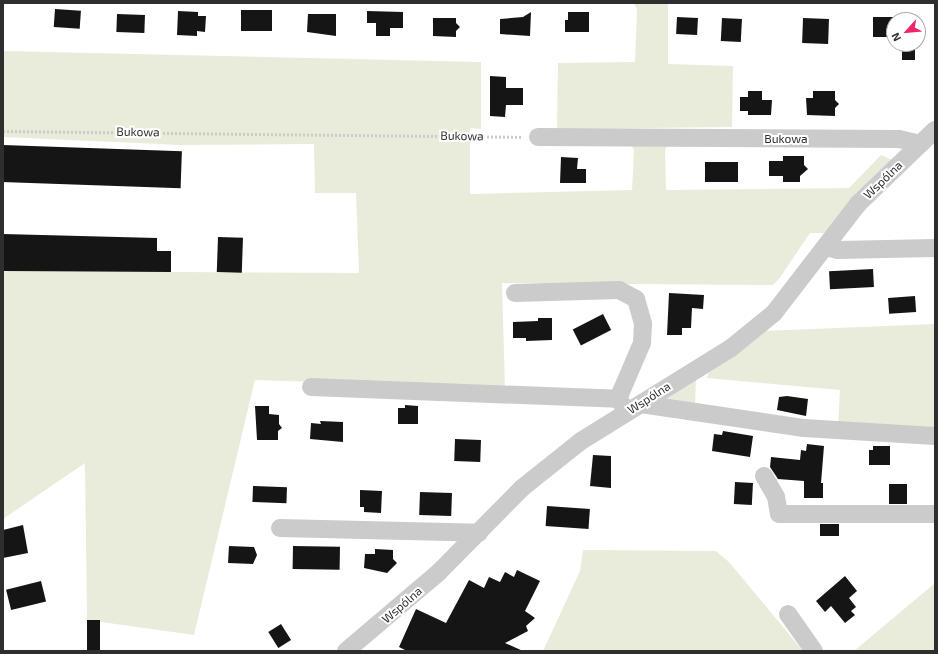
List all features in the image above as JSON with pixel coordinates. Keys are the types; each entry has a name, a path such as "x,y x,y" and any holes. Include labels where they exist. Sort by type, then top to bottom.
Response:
{"street":[{"name":"Wspólna","path":"346,651 434,577 480,533 522,488 581,441 629,405 731,348 774,313 858,204 935,130"},
{"name":"Bukowa","path":"538,137 899,139 920,144"},
{"path":"826,247 838,250 935,248"},
{"path":"515,293 619,290 636,299 643,324 642,343 629,405"},
{"path":"311,387 629,405 804,428 935,436"},
{"path":"764,476 776,497 780,514 935,514"},
{"path":"280,528 480,533"},
{"path":"788,614 814,651"}],"path":[{"name":"Bukowa","path":"3,131 538,137"}],"green space":[{"path":"634,3 670,3 668,5 668,64 733,66 732,127 557,129 558,63 635,62 637,10"},
{"path":"3,51 481,62 481,129 470,128 470,194 632,190 634,150 631,145 670,144 665,149 666,190 849,188 881,155 892,160 824,233 810,233 779,279 773,285 502,283 505,388 255,380 194,635 87,620 85,463 3,519 3,271 359,273 356,193 315,193 314,144 182,145 3,137"},
{"path":"935,324 935,433 838,427 840,390 707,378 709,371 763,331"},
{"path":"696,377 695,408 656,403"},
{"path":"583,550 716,551 729,562 803,651 543,651 580,571"},
{"path":"935,583 935,651 854,651"}],"building":[{"path":"55,9 81,11 80,29 54,27"},
{"path":"241,10 272,10 272,31 241,31"},
{"path":"178,11 198,12 198,16 206,16 205,32 197,31 197,36 177,35"},
{"path":"367,11 403,12 403,28 390,28 390,36 376,36 376,23 367,23"},
{"path":"531,12 530,36 500,34 500,19 523,17"},
{"path":"568,12 589,12 589,32 565,32 565,20 568,20"},
{"path":"117,14 145,15 144,33 116,32"},
{"path":"308,14 336,14 336,36 307,32"},
{"path":"677,17 698,18 697,35 676,34"},
{"path":"873,17 886,17 886,37 873,37"},
{"path":"433,18 456,18 456,23 460,27 456,31 456,37 433,36"},
{"path":"722,18 742,19 741,42 721,41"},
{"path":"803,18 829,19 828,44 802,43"},
{"path":"902,52 915,52 915,60 902,60"},
{"path":"490,76 506,77 506,88 523,88 523,105 506,105 505,117 490,116"},
{"path":"748,91 762,91 762,100 772,100 771,115 748,115 748,111 740,111 740,97 748,97"},
{"path":"813,91 835,91 835,100 839,104 835,108 835,116 807,115 806,98 813,98"},
{"path":"3,145 182,151 181,188 3,182"},
{"path":"783,156 804,156 804,165 808,169 800,176 800,182 783,182 783,176 769,176 769,161 783,161"},
{"path":"561,157 578,158 577,169 586,169 586,183 560,183"},
{"path":"705,162 738,162 738,182 705,182"},
{"path":"3,234 157,238 157,251 171,251 171,272 3,271"},
{"path":"218,237 243,238 242,273 217,272"},
{"path":"873,269 874,287 830,289 829,271"},
{"path":"669,293 704,295 703,309 692,308 691,328 682,328 682,335 667,335"},
{"path":"915,296 916,312 889,314 888,298"},
{"path":"603,314 611,330 581,345 573,329"},
{"path":"538,318 552,318 552,340 526,341 526,338 513,338 513,322 538,321"},
{"path":"787,396 808,399 806,416 777,410 779,397"},
{"path":"405,405 418,406 418,424 398,424 398,408 405,408"},
{"path":"255,406 269,406 269,414 279,415 279,424 282,428 278,431 278,440 257,440"},
{"path":"320,421 343,422 343,442 310,439 311,423 321,424"},
{"path":"723,431 753,436 750,457 712,451 714,434 722,435"},
{"path":"455,439 481,440 480,462 454,461"},
{"path":"807,444 824,446 821,483 823,483 823,498 804,498 804,481 778,479 770,467 771,457 800,460 801,450 806,451"},
{"path":"873,446 890,446 890,465 869,465 869,450 873,450"},
{"path":"593,455 611,456 611,488 590,486"},
{"path":"735,482 753,483 752,505 734,504"},
{"path":"889,484 907,484 907,504 889,504"},
{"path":"253,486 287,487 286,503 252,502"},
{"path":"360,490 382,491 381,513 364,512 364,507 360,507"},
{"path":"420,492 452,493 451,516 419,515"},
{"path":"547,506 590,509 589,529 546,526"},
{"path":"820,524 839,524 839,536 820,536"},
{"path":"23,525 28,553 3,558 3,530"},
{"path":"229,546 254,547 257,555 253,564 228,563"},
{"path":"293,546 340,547 340,570 293,569"},
{"path":"375,549 393,550 393,559 397,563 387,573 364,568 365,554 375,554"},
{"path":"517,570 540,581 525,611 535,618 526,626 528,631 505,643 523,651 407,651 399,647 416,609 446,623 469,580 484,588 489,577 500,582 505,572 514,577"},
{"path":"845,576 857,591 849,598 856,607 851,611 855,615 845,623 831,606 825,612 816,601"},
{"path":"41,581 46,601 11,610 6,590"},
{"path":"87,620 100,620 100,651 87,651"},
{"path":"281,624 291,640 278,648 268,632"}]}
